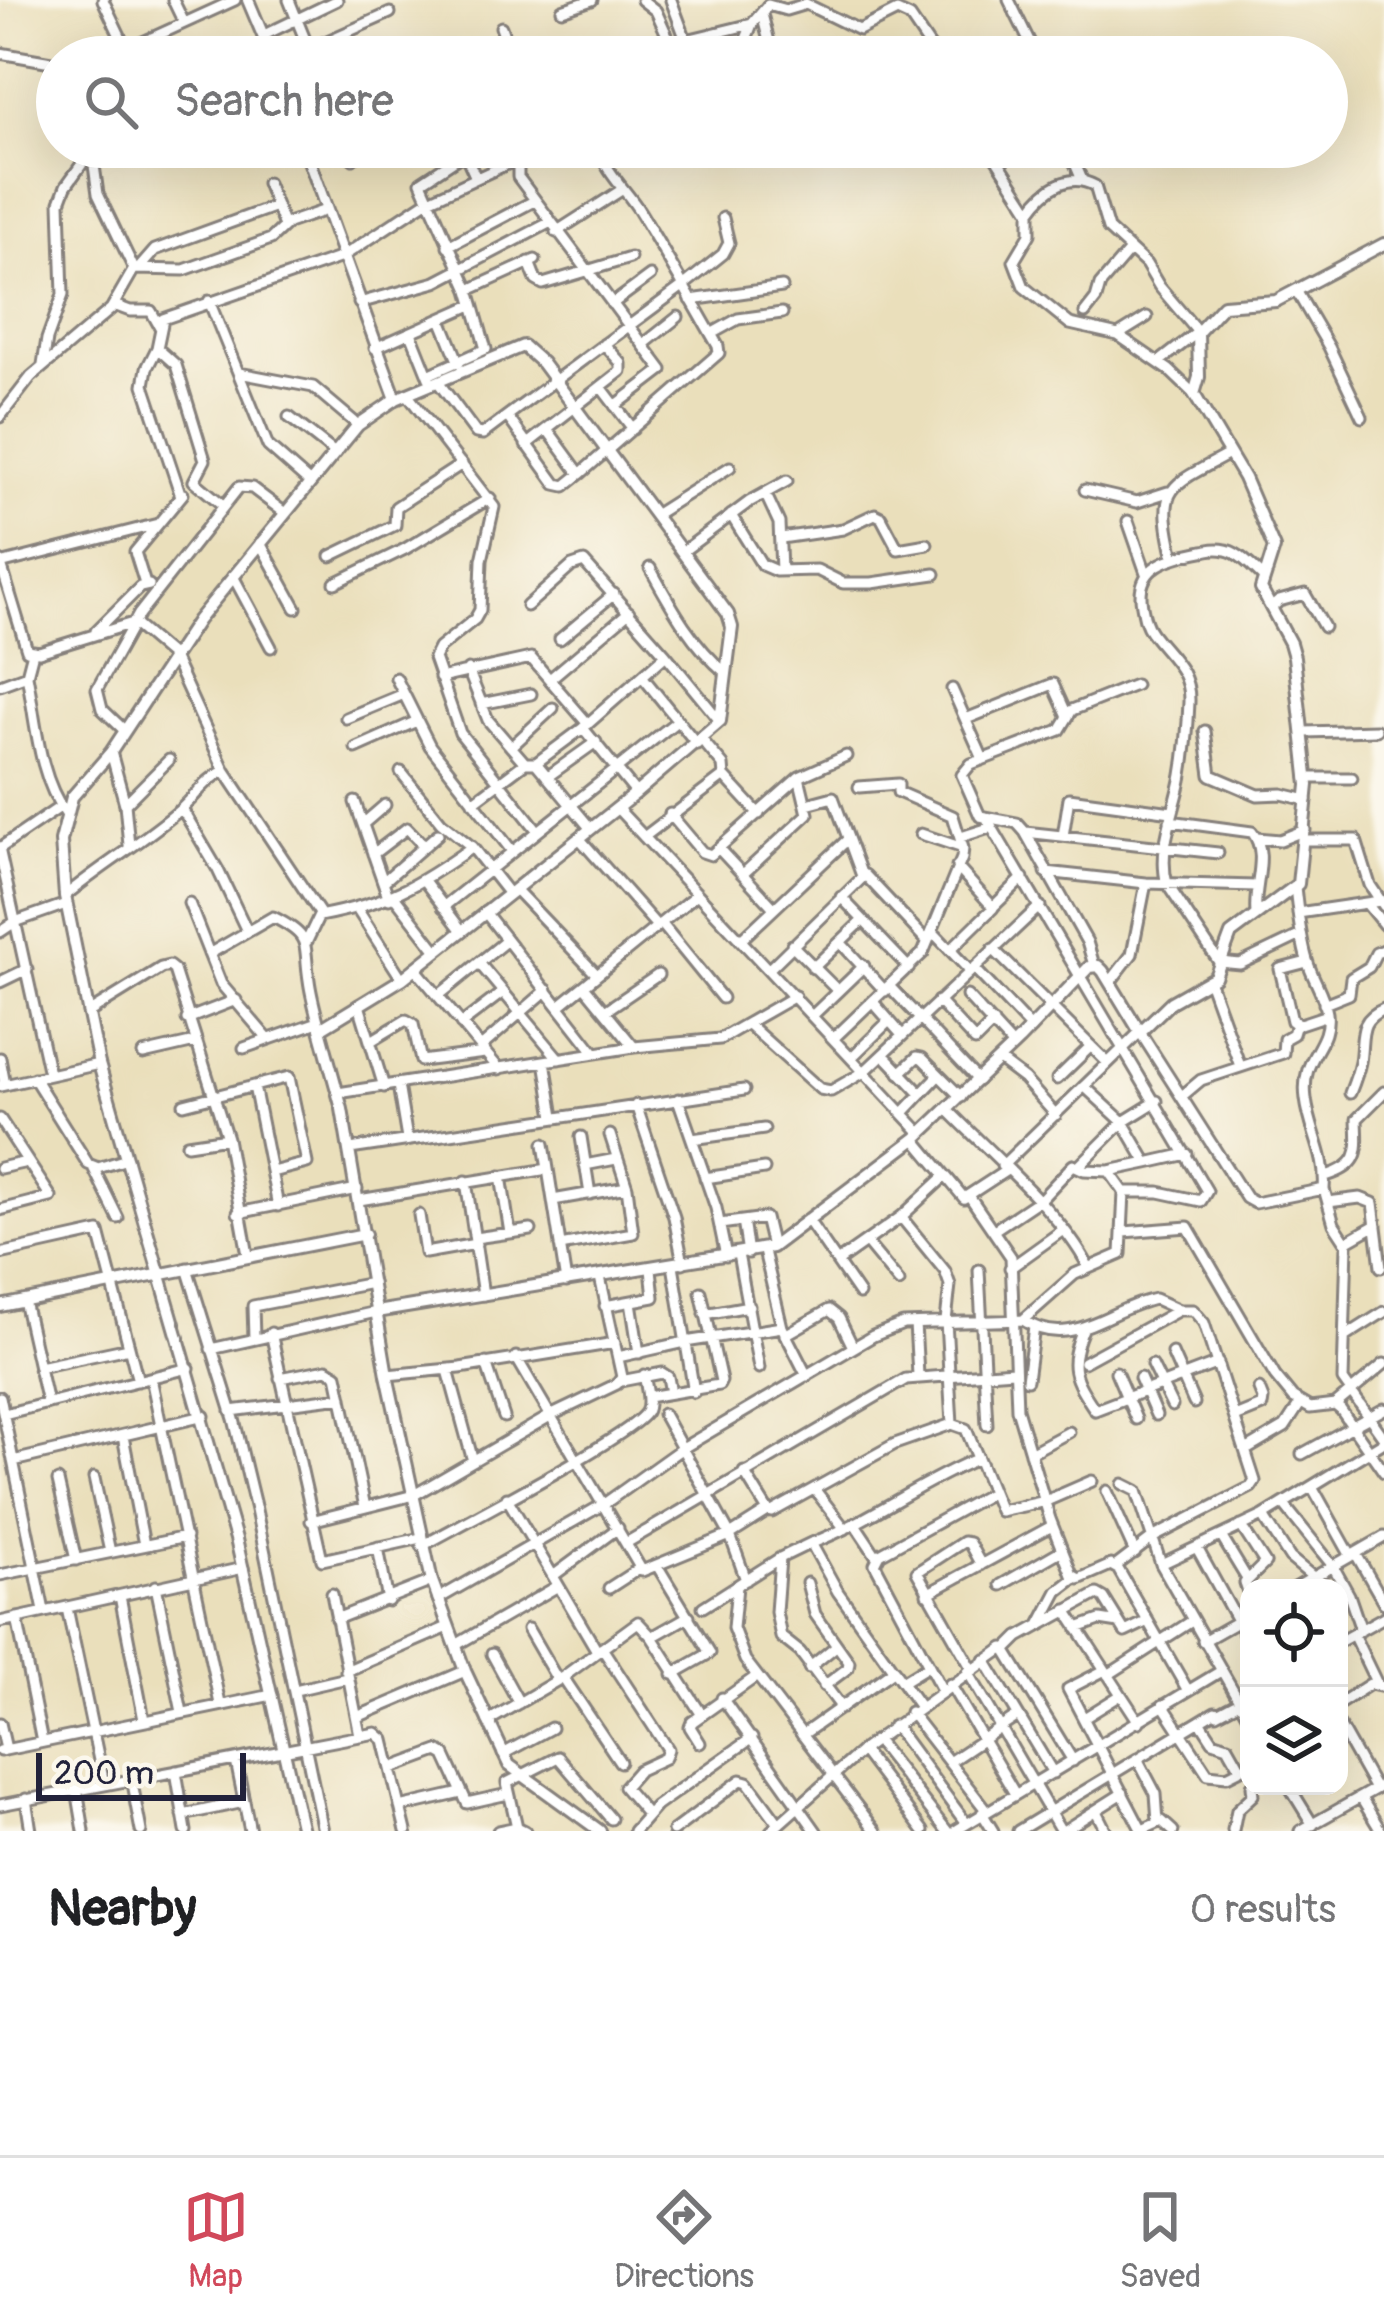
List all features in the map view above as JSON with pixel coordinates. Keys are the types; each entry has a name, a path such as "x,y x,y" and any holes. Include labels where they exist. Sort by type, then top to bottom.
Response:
{"street":[{"path":"103,0 120,36"},
{"path":"173,0 184,23"},
{"path":"160,36 236,0"},
{"path":"248,0 264,35 338,0"},
{"path":"289,0 303,36"},
{"path":"562,10 592,0"},
{"path":"642,0 656,11 667,36"},
{"path":"671,0 684,36"},
{"path":"1009,0 1027,36"},
{"path":"747,36 766,6"},
{"path":"766,6 770,36"},
{"path":"766,6 782,10 813,6 859,30 897,11 910,17 923,36"},
{"path":"344,36 390,13"},
{"path":"702,36 752,24"},
{"path":"501,28 504,36"},
{"path":"0,52 36,59"},
{"path":"44,364 63,295 60,202 78,168"},
{"path":"95,168 98,194 137,268"},
{"path":"311,168 375,348 402,397 490,498 494,520 482,560 482,603 475,619 436,652 460,733 538,831"},
{"path":"50,1074 15,922 5,904 0,851 63,811 111,752 232,576 358,425 486,349 469,290 427,201 423,178 438,168"},
{"path":"473,168 476,178"},
{"path":"182,496 144,385 160,327 168,315 342,256 427,201 498,168"},
{"path":"518,168 518,177 534,201 662,370 615,406"},
{"path":"507,416 556,484 565,486 715,360 718,346 607,168"},
{"path":"1002,168 1030,211 1030,234 1014,261 1020,282 1070,324 1118,335 1185,382 1244,478 1274,548 1261,589 1290,643 1305,732 1305,835 1295,887 1307,962 1326,1009 1322,1045 1308,1062 1306,1102 1326,1176 1324,1190 1334,1224 1346,1242 1342,1367 1347,1391 1384,1440 1284,1505 1161,1564"},
{"path":"1077,168 1082,180"},
{"path":"1030,211 1050,188 1082,180 1095,186 1108,229 1146,264 1198,332 1199,377 1194,394"},
{"path":"267,183 284,226"},
{"path":"359,303 460,271 623,189"},
{"path":"448,246 534,201"},
{"path":"0,417 44,364 115,305 125,278 155,250 276,206"},
{"path":"137,268 184,270 271,239 284,226 326,210"},
{"path":"411,333 432,380 476,433 483,434 728,248 723,218"},
{"path":"1159,362 1223,305 1263,305 1297,292 1384,244"},
{"path":"1085,313 1100,285 1130,250"},
{"path":"469,290 532,261 536,280 543,284 630,258"},
{"path":"611,304 650,276"},
{"path":"691,300 782,287"},
{"path":"1297,292 1362,417"},
{"path":"209,301 268,446 310,483"},
{"path":"115,305 151,311 160,327"},
{"path":"375,348 472,305"},
{"path":"711,334 738,320 782,313"},
{"path":"644,344 678,317"},
{"path":"1118,335 1147,317"},
{"path":"441,319 459,363"},
{"path":"526,445 622,368 604,344"},
{"path":"244,1048 319,1025 402,979 720,721 731,620 533,352 523,346 432,380"},
{"path":"145,584 135,552 194,481 205,460 176,364 157,348"},
{"path":"239,373 313,387 358,425"},
{"path":"601,386 633,429"},
{"path":"289,417 335,453"},
{"path":"547,429 580,474"},
{"path":"1084,490 1137,502 1168,492 1229,454"},
{"path":"331,556 395,525 396,507 462,464"},
{"path":"656,514 730,466"},
{"path":"194,481 224,506"},
{"path":"682,552 731,515 787,482"},
{"path":"124,730 102,709 98,688 160,586 244,485 285,513"},
{"path":"1168,492 1167,526 1174,558"},
{"path":"765,493 777,516 782,571"},
{"path":"335,583 405,549 490,498"},
{"path":"781,538 843,529 874,514 881,517 898,549 927,544"},
{"path":"731,515 762,565 782,571 817,571 858,584 935,574"},
{"path":"1128,521 1146,573 1140,596 1145,622 1178,662 1190,696 1182,778 1167,845 1167,884 1219,962"},
{"path":"33,652 22,642 0,563 158,524"},
{"path":"260,543 296,608"},
{"path":"1146,573 1174,558 1226,548 1262,576"},
{"path":"527,606 578,562 591,567 720,721"},
{"path":"650,568 672,608 726,673"},
{"path":"232,576 271,647"},
{"path":"145,584 160,586"},
{"path":"96,632 145,584"},
{"path":"560,639 614,594"},
{"path":"1271,608 1305,594 1324,628"},
{"path":"551,678 629,612"},
{"path":"134,623 173,657 225,771 321,915"},
{"path":"33,652 134,623"},
{"path":"33,652 27,675 46,775 63,811 66,900 99,1064 204,1416 302,1831"},
{"path":"473,802 586,726 666,655"},
{"path":"440,678 531,658 636,793"},
{"path":"468,670 481,704 511,747 547,777 590,830"},
{"path":"0,685 27,675"},
{"path":"642,676 677,721 723,765 724,776 760,814"},
{"path":"396,678 430,746 512,851"},
{"path":"966,719 1053,684 1067,716"},
{"path":"1124,1192 1159,1192 1201,1202 1207,1195 1083,976 990,823 976,810 962,775 971,764 1060,730 1067,716 1083,705 1135,685"},
{"path":"952,689 983,759"},
{"path":"346,718 404,694"},
{"path":"481,704 531,694"},
{"path":"511,747 553,708"},
{"path":"356,748 417,721"},
{"path":"443,907 677,721"},
{"path":"1305,732 1376,730"},
{"path":"1205,731 1211,776 1258,795 1307,800"},
{"path":"547,777 596,742"},
{"path":"111,752 125,804 129,845"},
{"path":"670,814 702,853 711,855 798,778 846,756"},
{"path":"125,804 169,760"},
{"path":"0,932 66,900 129,845 182,808 208,780 225,771"},
{"path":"401,772 489,872 597,975"},
{"path":"644,837 724,776"},
{"path":"743,874 808,814 798,778"},
{"path":"1307,778 1352,778"},
{"path":"833,1039 923,953 962,843 956,819 949,812 898,792 898,784 859,787"},
{"path":"807,804 833,797 862,876 950,950 1031,1028"},
{"path":"1064,836 1069,798 1243,828 1257,838 1305,835 1356,840 1370,885 1382,904"},
{"path":"355,802 383,882 437,951"},
{"path":"363,824 385,805"},
{"path":"182,808 247,931"},
{"path":"617,808 903,1113 961,1197 970,1197 1004,1168 1171,1002 1217,973 1231,934 1295,887"},
{"path":"921,834 962,843 990,823 1017,824 1087,941 1094,965 1111,981 1246,1198 1256,1203 1324,1190"},
{"path":"373,854 407,827 424,846"},
{"path":"1025,832 1218,854"},
{"path":"383,882 438,834"},
{"path":"579,838 722,998"},
{"path":"1256,913 1262,852 1257,838"},
{"path":"741,940 846,841"},
{"path":"321,915 392,898 425,882 472,848"},
{"path":"718,849 774,908"},
{"path":"957,867 993,908"},
{"path":"1046,872 1146,883 1256,886"},
{"path":"769,969 862,876"},
{"path":"950,950 1023,878"},
{"path":"425,882 462,931"},
{"path":"1111,981 1132,954 1146,883"},
{"path":"559,1006 697,894"},
{"path":"841,897 909,968"},
{"path":"189,903 221,984 268,1040"},
{"path":"1366,903 1384,926"},
{"path":"1298,913 1382,904"},
{"path":"749,1024 826,1092 865,1072 1040,906"},
{"path":"357,909 402,979"},
{"path":"485,913 596,1053"},
{"path":"321,915 307,941 309,984 350,1149 387,1375 432,1581 465,1671 503,1754 520,1774 600,1831"},
{"path":"209,953 273,917 307,941"},
{"path":"813,968 863,920"},
{"path":"1219,962 1240,964 1301,934"},
{"path":"438,996 507,940"},
{"path":"840,942 978,1080"},
{"path":"792,945 838,991"},
{"path":"993,949 1108,1063"},
{"path":"1182,1096 1201,1080 1283,1053 1284,1040 1296,1024 1349,994 1351,978 1369,968 1375,955 1384,950"},
{"path":"1296,1024 1280,969 1307,962"},
{"path":"479,963 559,1059"},
{"path":"211,1348 376,1312 768,1249 918,1136 1094,965"},
{"path":"88,1013 169,966 174,970 227,1138 248,1255"},
{"path":"812,1016 863,966"},
{"path":"0,982 27,968"},
{"path":"415,968 499,1069"},
{"path":"605,1011 658,975"},
{"path":"1209,980 1240,1066"},
{"path":"584,986 634,1047"},
{"path":"370,1041 406,1020 413,1024 421,1061 483,1050 547,990"},
{"path":"461,1024 503,992"},
{"path":"338,1094 634,1047 720,1039 795,996"},
{"path":"968,996 1013,1046"},
{"path":"187,1019 236,1000"},
{"path":"938,1001 975,1041"},
{"path":"873,1002 902,1035"},
{"path":"358,1005 384,1087"},
{"path":"1350,1093 1360,1065 1361,1028 1370,1015 1384,1010"},
{"path":"851,1058 889,1021"},
{"path":"956,1058 993,1023"},
{"path":"143,1054 195,1042"},
{"path":"1057,1079 1091,1046"},
{"path":"883,1054 920,1094"},
{"path":"900,1073 920,1057 961,1097"},
{"path":"0,1058 3,1085 99,1064"},
{"path":"999,1060 1018,1073 1056,1114"},
{"path":"545,1061 554,1117"},
{"path":"184,1104 303,1071"},
{"path":"903,1113 939,1075"},
{"path":"272,1172 307,1163 289,1077"},
{"path":"34,1078 93,1167 118,1218"},
{"path":"398,1085 407,1139"},
{"path":"254,1086 278,1206"},
{"path":"1084,1086 1124,1122 1147,1163"},
{"path":"350,1149 744,1090"},
{"path":"1326,1176 1343,1171 1353,1161 1360,1138 1358,1119 1384,1092"},
{"path":"678,1099 720,1224 738,1254"},
{"path":"1078,1167 1124,1122 1157,1100"},
{"path":"636,1105 674,1217 694,1392"},
{"path":"947,1110 1063,1230 1088,1266"},
{"path":"0,1120 51,1196 0,1210"},
{"path":"692,1139 764,1129"},
{"path":"560,1246 630,1236 634,1228 610,1135"},
{"path":"581,1137 590,1194"},
{"path":"187,1144 227,1138"},
{"path":"544,1144 566,1282"},
{"path":"994,1230 1036,1202 1072,1165 1109,1171 1187,1154"},
{"path":"93,1167 127,1159"},
{"path":"585,1165 616,1159"},
{"path":"0,1168 27,1162"},
{"path":"705,1178 764,1168"},
{"path":"238,1213 548,1169"},
{"path":"1203,1184 1228,1169"},
{"path":"1075,1578 1052,1526 1030,1454 1017,1409 1013,1371 1023,1322 1088,1266 1117,1258 1124,1250 1124,1192 1109,1171"},
{"path":"501,1176 510,1233"},
{"path":"837,1262 901,1216 944,1177"},
{"path":"466,1180 483,1294"},
{"path":"553,1200 627,1187"},
{"path":"970,1197 1011,1257 1027,1379"},
{"path":"1328,1202 1368,1200 1376,1208 1381,1268"},
{"path":"419,1214 425,1253 532,1229"},
{"path":"901,1216 947,1274 950,1285 946,1321 952,1424"},
{"path":"720,1224 765,1218 784,1331 807,1376"},
{"path":"808,1220 859,1294"},
{"path":"743,1221 738,1254 759,1368"},
{"path":"1346,1242 1376,1226"},
{"path":"1124,1232 1188,1227 1276,1376 1300,1404 1310,1408 1335,1405 1384,1364"},
{"path":"1010,1268 1063,1230"},
{"path":"0,1253 99,1232 138,1381"},
{"path":"0,1306 365,1234"},
{"path":"866,1242 899,1282"},
{"path":"188,1268 231,1411 323,1831"},
{"path":"605,1306 654,1297 651,1269"},
{"path":"979,1270 987,1424"},
{"path":"600,1277 621,1381"},
{"path":"254,1338 253,1306 372,1283"},
{"path":"648,1397 715,1388 722,1381 701,1292"},
{"path":"438,1599 604,1504 681,1449 891,1327 980,1319 1023,1322 1050,1332 1083,1329 1147,1300 1193,1310 1218,1363 1254,1485 1154,1537 1116,1566 1075,1578 1058,1591 1040,1624"},
{"path":"24,1301 47,1403"},
{"path":"631,1302 639,1353"},
{"path":"705,1314 748,1306"},
{"path":"618,1357 753,1331 784,1331 829,1310 839,1318 853,1347"},
{"path":"1084,1362 1179,1310"},
{"path":"1346,1336 1384,1312"},
{"path":"915,1324 919,1376"},
{"path":"1083,1329 1072,1366 1092,1408 1104,1410 1218,1363"},
{"path":"271,1333 322,1560 421,1542 576,1459 644,1415 648,1397 644,1375"},
{"path":"387,1375 448,1370 615,1342"},
{"path":"39,1367 129,1348"},
{"path":"1172,1353 1194,1403"},
{"path":"516,1358 646,1573 730,1535 768,1511 784,1508 895,1444 952,1424 966,1429 1000,1511 1046,1501 1092,1481"},
{"path":"486,1363 504,1417"},
{"path":"1152,1365 1172,1406"},
{"path":"4,1414 189,1368"},
{"path":"448,1370 473,1461"},
{"path":"280,1378 333,1371 365,1507"},
{"path":"626,1543 889,1388 919,1376 1013,1371"},
{"path":"1117,1372 1136,1419"},
{"path":"311,1521 414,1495 621,1381 666,1374 671,1393"},
{"path":"151,1378 220,1704"},
{"path":"1140,1378 1156,1415"},
{"path":"1235,1417 1262,1406 1258,1389"},
{"path":"0,1397 44,1611"},
{"path":"231,1411 342,1397"},
{"path":"1246,1450 1285,1427 1300,1404"},
{"path":"1335,1405 1384,1472"},
{"path":"1302,1454 1384,1409"},
{"path":"663,1414 730,1535 742,1583 733,1628 737,1646 876,1831"},
{"path":"13,1461 204,1416"},
{"path":"1030,1454 1069,1432"},
{"path":"123,1436 144,1545"},
{"path":"703,1607 780,1558 850,1526 932,1477 977,1459"},
{"path":"744,1472 768,1511"},
{"path":"94,1478 110,1552"},
{"path":"58,1481 76,1560"},
{"path":"1123,1484 1137,1491 1161,1564 1221,1671 1240,1695"},
{"path":"1312,1488 1384,1603"},
{"path":"814,1490 877,1557"},
{"path":"1106,1491 1135,1553"},
{"path":"991,1493 964,1504 952,1516 877,1557 875,1564 928,1666 983,1739 1016,1794"},
{"path":"507,1498 555,1581 668,1748 665,1759 640,1770 624,1787 647,1814"},
{"path":"1284,1505 1318,1543 1337,1579"},
{"path":"1263,1516 1290,1558 1313,1577"},
{"path":"927,1594 1052,1526"},
{"path":"1222,1536 1247,1579 1265,1563 1241,1526"},
{"path":"456,1646 555,1581 617,1528"},
{"path":"0,1575 187,1537"},
{"path":"1310,1579 1384,1537"},
{"path":"981,1565 963,1542 917,1572 1062,1831 1123,1792"},
{"path":"812,1544 993,1831"},
{"path":"378,1547 388,1601"},
{"path":"1197,1548 1240,1626"},
{"path":"1001,1585 1062,1550"},
{"path":"780,1558 782,1637 800,1652 842,1708"},
{"path":"1116,1566 1187,1689"},
{"path":"658,1567 710,1653 673,1674"},
{"path":"0,1622 243,1568"},
{"path":"609,1588 640,1568"},
{"path":"336,1619 432,1581"},
{"path":"807,1583 815,1614 849,1662 848,1668 824,1686"},
{"path":"811,1598 834,1584"},
{"path":"156,1586 182,1712"},
{"path":"332,1594 361,1735"},
{"path":"673,1831 741,1780 748,1782 775,1827 915,1709 1040,1624 1097,1594 1128,1633 1148,1622"},
{"path":"120,1596 144,1720"},
{"path":"67,1608 104,1784"},
{"path":"1348,1608 1380,1686 1365,1687 1348,1697"},
{"path":"1066,1610 1139,1722"},
{"path":"652,1637 689,1616"},
{"path":"1348,1636 1384,1617"},
{"path":"17,1618 42,1742"},
{"path":"1077,1628 1100,1620 1119,1623"},
{"path":"1173,1831 1167,1822 1142,1830 1068,1689 1192,1621"},
{"path":"1203,1641 1238,1622"},
{"path":"488,1721 560,1678 631,1624 644,1626 701,1715"},
{"path":"295,1690 346,1674 448,1627"},
{"path":"528,1629 620,1762"},
{"path":"809,1668 836,1646"},
{"path":"1007,1649 1073,1760"},
{"path":"492,1654 519,1703"},
{"path":"985,1660 1053,1773"},
{"path":"902,1682 928,1666"},
{"path":"802,1735 894,1670"},
{"path":"357,1717 465,1671"},
{"path":"876,1740 951,1831 1221,1671"},
{"path":"700,1743 690,1725 757,1676"},
{"path":"0,1723 3,1750 272,1695"},
{"path":"1084,1718 1121,1696"},
{"path":"722,1698 817,1831"},
{"path":"1018,1831 1240,1702"},
{"path":"1163,1705 1208,1774 1227,1776 1240,1770"},
{"path":"949,1762 1018,1716"},
{"path":"1200,1721 1213,1741 1228,1746 1240,1761"},
{"path":"894,1725 966,1823"},
{"path":"503,1754 551,1728"},
{"path":"0,1804 306,1744 381,1736 406,1831"},
{"path":"634,1831 647,1814 752,1738"},
{"path":"1300,1831 1380,1787 1348,1739"},
{"path":"862,1750 923,1831"},
{"path":"392,1768 442,1752 470,1804 508,1794"},
{"path":"498,1831 517,1829 507,1783 560,1758 611,1820"},
{"path":"1138,1760 1156,1794 1158,1822"},
{"path":"236,1761 250,1830 236,1831"},
{"path":"176,1771 186,1831"},
{"path":"131,1778 141,1831"},
{"path":"77,1789 84,1831"},
{"path":"400,1807 461,1793"},
{"path":"1223,1831 1233,1830 1237,1810 1253,1795"},
{"path":"1295,1795 1313,1825"},
{"path":"1361,1798 1383,1831"},
{"path":"26,1799 31,1831"},
{"path":"183,1815 244,1802"},
{"path":"1096,1811 1106,1831"},
{"path":"1330,1816 1340,1831"}]}
